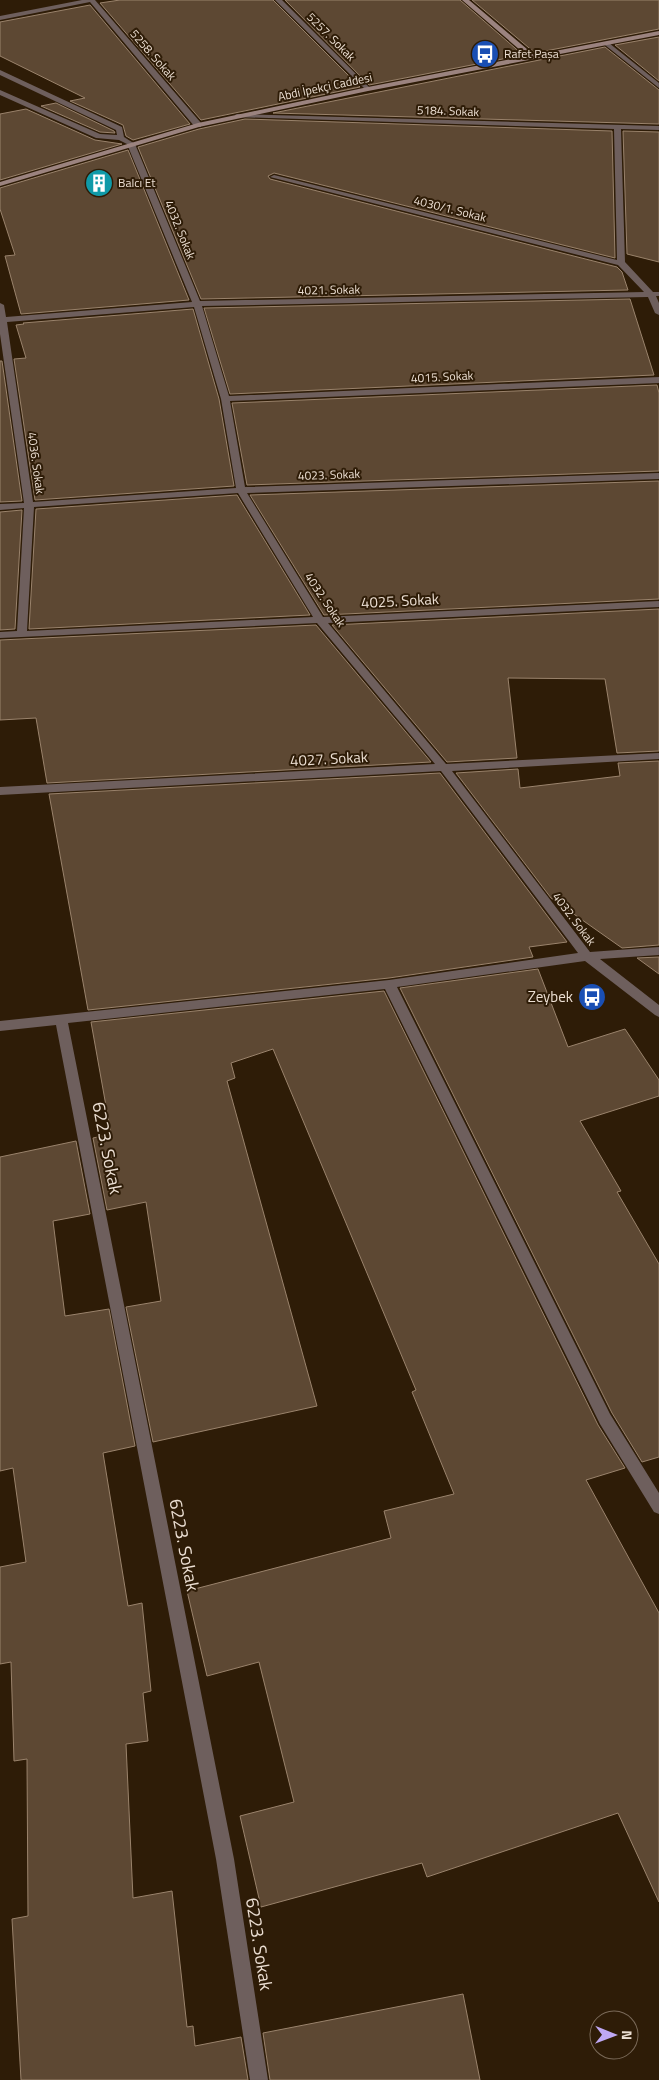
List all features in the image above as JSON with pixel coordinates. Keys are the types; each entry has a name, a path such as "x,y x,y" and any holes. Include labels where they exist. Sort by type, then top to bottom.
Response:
{"main road":[{"path":"465,0 532,56"},
{"name":"Abdi İpekçi Caddesi","path":"0,184 131,144 237,116 532,56 659,33"}],"street":[{"path":"0,18 92,0"},
{"name":"5258. Sokak","path":"92,0 198,125"},
{"name":"5257. Sokak","path":"278,0 368,89"},
{"path":"606,44 659,86"},
{"path":"0,72 119,129 121,138"},
{"path":"0,92 99,136 121,138 131,144"},
{"name":"5184. Sokak","path":"237,116 659,128"},
{"path":"617,126 621,263 655,294 659,312"},
{"name":"4032. Sokak","path":"131,144 197,304 225,399 241,490 320,620 444,768 586,956 659,1012"},
{"name":"4030/1. Sokak","path":"274,177 621,263"},
{"name":"4021. Sokak","path":"1,320 197,304 655,294"},
{"name":"4036. Sokak","path":"0,305 29,505 22,634"},
{"name":"4015. Sokak","path":"225,399 659,380"},
{"name":"4023. Sokak","path":"0,507 241,490 659,476"},
{"name":"4025. Sokak","path":"22,634 659,604"},
{"path":"0,635 22,634"},
{"name":"4027. Sokak","path":"0,791 659,756"},
{"path":"0,1026 389,984 586,956 659,951"},
{"path":"389,984 605,1419 659,1507"},
{"name":"6223. Sokak","path":"61,1019 225,1859 259,2080"}],"building":[{"path":"120,0 273,0 360,87 201,120 100,3"},
{"path":"285,0 460,0 523,55 369,85"},
{"path":"472,0 659,0 659,29 535,53"},
{"path":"90,5 190,124 133,140 126,136 123,125 70,101 85,98 0,56 0,22"},
{"path":"659,37 659,81 615,45"},
{"path":"605,47 659,90 659,124 273,113"},
{"path":"56,103 115,133 100,132 41,106"},
{"path":"26,109 95,140 122,144 0,180 0,114"},
{"path":"245,119 612,131 615,258 274,173 268,176 270,179 617,267 622,272 628,290 201,299 138,147 199,129"},
{"path":"623,131 659,132 659,262 627,254"},
{"path":"128,150 189,300 21,314 5,256 15,255 0,209 0,188"},
{"path":"630,299 654,375 230,394 204,308"},
{"path":"193,309 219,399 234,486 35,500 14,359 26,358 16,325"},
{"path":"0,361 2,361 22,501 0,502"},
{"path":"657,385 659,393 659,471 247,485 232,403"},
{"path":"659,481 659,599 324,615 250,495"},
{"path":"237,495 310,615 29,629 36,509"},
{"path":"22,510 15,629 0,630 0,512"},
{"path":"659,609 659,751 617,753 605,679 508,678 517,758 447,762 332,625"},
{"path":"316,625 431,762 47,783 36,718 0,720 0,640"},
{"path":"659,761 659,945 622,948 551,898 456,773 518,769 520,788 620,776 618,763"},
{"path":"440,773 567,942 529,947 533,957 389,978 88,1010 49,794"},
{"path":"659,957 659,974 637,958"},
{"path":"538,969 568,1047 625,1029 659,1080 659,1096 580,1121 621,1191 617,1192 659,1264 659,1457 642,1462 612,1413 400,988"},
{"path":"384,991 598,1425 625,1468 586,1480 659,1613 659,1902 618,1813 427,1877 422,1863 261,1907 240,1816 294,1802 259,1662 207,1676 187,1591 391,1538 384,1511 454,1494 412,1392 416,1390 273,1049 231,1063 235,1078 227,1081 317,1406 153,1442 126,1307 161,1301 146,1202 107,1210 93,1138 111,1134 91,1022"},
{"path":"76,1141 90,1214 53,1221 65,1316 109,1309 135,1446 103,1453 128,1606 142,1603 151,1691 143,1693 148,1741 126,1744 133,1898 172,1891 187,2027 193,2026 195,2046 241,2037 248,2080 21,2080 12,1919 28,1916 27,1759 14,1761 11,1662 0,1664 0,1567 26,1562 13,1468 0,1471 0,1157"},
{"path":"463,1994 480,2080 270,2080 263,2033"}],"place":[{"name":"Rafet Paşa","path":"485,54"},
{"name":"Balcı Et","path":"99,183"},
{"name":"Zeybek","path":"592,997"}]}
